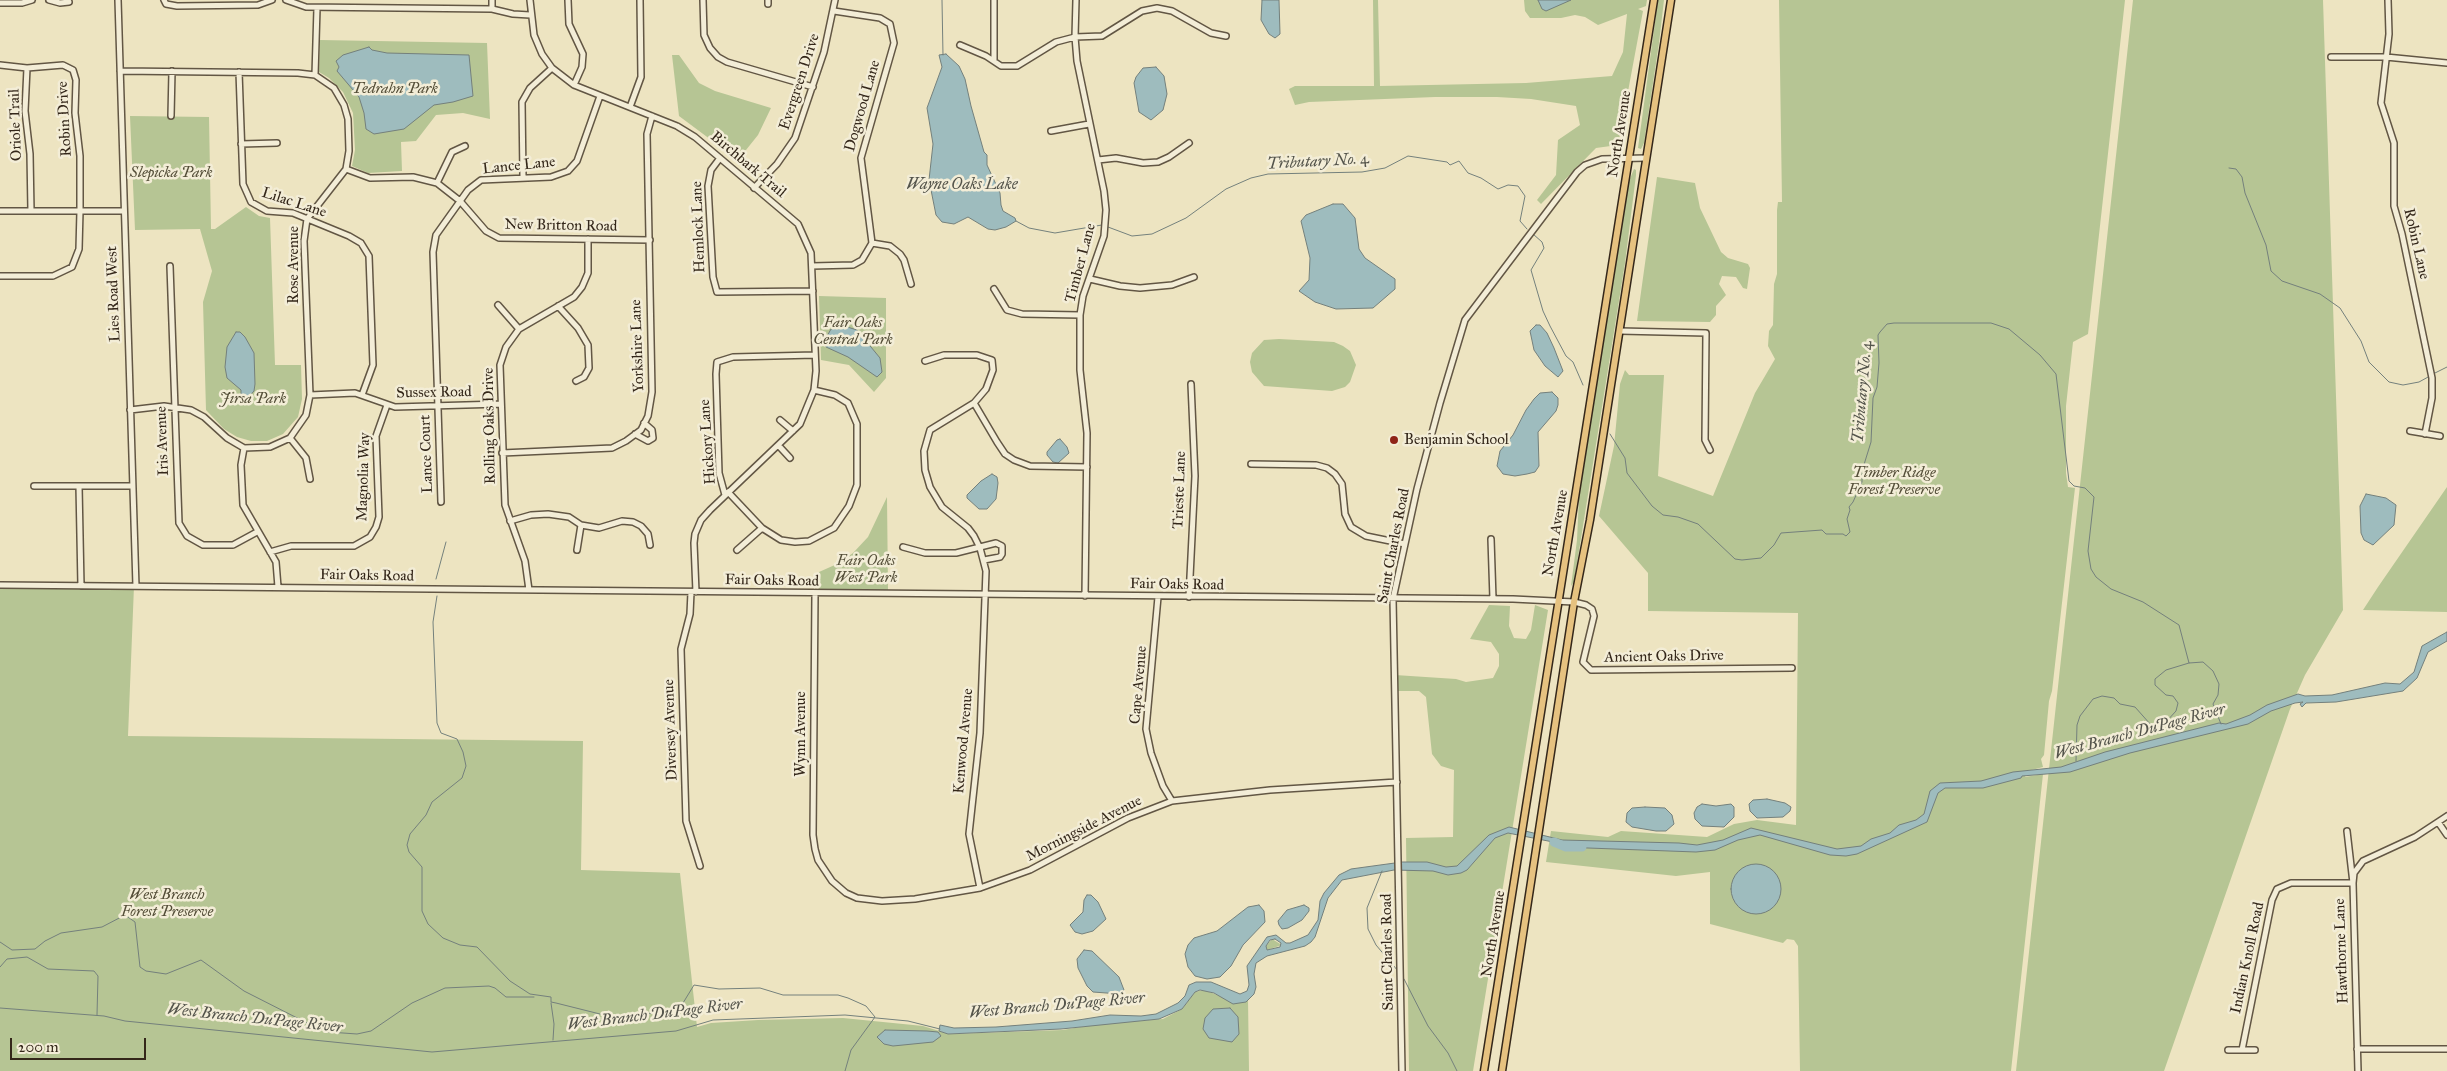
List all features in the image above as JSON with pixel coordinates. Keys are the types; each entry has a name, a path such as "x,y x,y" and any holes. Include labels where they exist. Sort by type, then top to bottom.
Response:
{"main road":[{"name":"North Avenue","path":"1484,1071 1525,820 1557,601 1654,0"},
{"name":"North Avenue","path":"1502,1071 1574,602 1590,520 1671,0"}],"street":[{"path":"0,3 22,3 32,0"},
{"path":"49,0 60,4 69,2"},
{"name":"Lies Road West","path":"118,0 136,586"},
{"path":"164,0 176,6 258,5 272,0"},
{"path":"286,0 296,5 317,8 492,9 512,14 530,15"},
{"path":"432,0 432,8"},
{"path":"492,0 492,9"},
{"name":"Birchbark Trail","path":"530,0 530,15 536,42 552,68 574,85 686,130 798,224 809,246 813,291 814,390 800,424 705,515 695,534 694,592"},
{"path":"568,0 569,24 580,45 584,60 574,85"},
{"path":"630,107 641,76 640,0"},
{"path":"703,0 704,35 710,48 718,57 727,62 813,87"},
{"name":"Evergreen Drive","path":"754,188 777,164 795,138 813,87 834,11 835,0"},
{"path":"994,0 994,62"},
{"name":"Timber Lane","path":"1076,0 1075,37 1079,76 1105,196 1105,225 1080,315 1080,370 1087,429 1085,596"},
{"name":"Robin Lane","path":"2388,0 2386,57 2381,103 2391,131 2394,148 2394,206 2403,237 2432,378 2432,398 2425,434"},
{"path":"315,75 317,8"},
{"path":"960,45 1001,66 1017,66 1056,42 1075,37 1102,36 1142,11 1157,8 1172,11 1211,33 1226,36"},
{"name":"Dogwood Lane","path":"834,11 873,15 892,22 893,50 861,158 872,243"},
{"path":"2331,57 2386,57 2447,63"},
{"name":"Robin Drive","path":"0,65 27,68 63,65 73,70 76,76 80,211 80,249 72,267 53,276 0,276"},
{"name":"Oriole Trail","path":"27,68 25,111 30,154 31,211"},
{"path":"523,177 522,102 530,88 552,68"},
{"path":"120,71 298,73 315,75 334,88 346,110 349,151 346,169"},
{"path":"171,116 172,71"},
{"name":"Lilac Lane","path":"239,72 243,184 251,202 267,211 288,212 354,238 361,243 369,256 373,366 362,395"},
{"name":"Lance Lane","path":"438,406 434,244 440,228 468,190 481,180 556,177 571,168 576,161 600,96"},
{"name":"Yorkshire Lane","path":"502,453 604,450 620,445 636,434 650,410 652,396 648,280 650,240 647,134 652,116"},
{"path":"1051,131 1089,124"},
{"path":"241,144 277,142"},
{"path":"1098,160 1116,158 1143,163 1158,162 1189,143"},
{"path":"437,184 452,152 466,146"},
{"name":"Saint Charles Road","path":"1402,1071 1397,782 1393,709 1393,599 1440,403 1465,320 1577,172 1593,161 1629,157 1646,158"},
{"name":"Hemlock Lane","path":"720,158 711,170 708,186 713,277 717,292 813,291"},
{"name":"New Britton Road","path":"346,169 370,178 413,177 437,184 460,201 486,231 496,237 650,240"},
{"name":"Rose Avenue","path":"290,438 306,415 310,395 304,241 307,219 346,169"},
{"path":"0,211 124,211"},
{"name":"Rolling Oaks Drive","path":"529,590 525,561 504,505 501,360 506,346 519,329 574,296 585,282 588,267 588,239"},
{"path":"812,266 853,265 862,260 872,243 890,246 904,260 911,284"},
{"name":"Iris Avenue","path":"170,266 178,516 187,536 203,544 228,545 238,543 257,532"},
{"path":"1090,279 1120,286 1140,288 1172,285 1194,277"},
{"path":"994,289 1007,310 1022,314 1080,315"},
{"path":"498,305 519,329"},
{"path":"558,306 578,328 588,345 589,368 584,376 576,381"},
{"path":"1620,331 1706,333 1705,440 1710,450"},
{"name":"Hickory Lane","path":"814,390 839,397 848,403 856,416 859,476 854,495 834,528 814,540 785,541 762,528 726,493 719,473 717,362 733,357 815,355"},
{"path":"925,361 948,355 978,355 992,360 992,376 986,389 974,403 1005,454 1014,460 1030,466 1087,467"},
{"name":"Trieste Lane","path":"1189,597 1195,476 1191,384"},
{"name":"Sussex Road","path":"310,395 362,395 387,405 399,407 501,404"},
{"name":"Kenwood Avenue","path":"974,403 930,430 924,451 925,470 936,499 968,528 980,548 986,571 980,733 969,834 980,888"},
{"name":"Magnolia Way","path":"270,552 291,546 354,546 370,537 376,527 378,517 376,436 387,405"},
{"name":"Lance Court","path":"438,406 442,502"},
{"path":"130,410 185,408 197,413 227,438 244,448 270,447 290,438 308,463 310,480"},
{"path":"780,420 793,431"},
{"path":"636,434 648,441 653,438 652,430 644,423"},
{"path":"2410,431 2440,436"},
{"path":"778,445 790,458"},
{"path":"244,448 241,465 242,505 270,552 277,568 278,587"},
{"path":"1251,464 1316,465 1327,468 1336,474 1342,484 1344,514 1351,527 1366,536 1405,544"},
{"path":"34,486 132,486"},
{"path":"80,486 81,586"},
{"path":"510,521 531,515 548,514 569,517 581,525 599,528 622,521 633,522 646,530 650,545"},
{"path":"577,550 581,525"},
{"path":"737,550 762,528"},
{"path":"1492,539 1493,599"},
{"path":"903,547 933,553 963,552 996,544 1002,546 1003,550 1000,557 984,560"},
{"name":"Fair Oaks Road","path":"0,585 1493,599 1574,602"},
{"name":"Diversey Avenue","path":"694,592 681,649 686,826 700,866"},
{"name":"Wynn Avenue","path":"815,594 813,835 818,860 824,872"},
{"name":"Cape Avenue","path":"1158,597 1146,729 1151,754 1163,786 1172,802"},
{"name":"Ancient Oaks Drive","path":"1574,602 1586,605 1592,609 1594,616 1583,662 1591,670 1792,668"},
{"name":"Morningside Avenue","path":"824,872 846,893 869,900 915,899 980,888 1030,870 1128,818 1172,802 1270,790 1397,782"},
{"path":"2353,883 2354,873 2363,861 2416,837 2447,816"},
{"path":"2438,822 2447,835"},
{"name":"Hawthorne Lane","path":"2346,832 2353,883 2358,1071"},
{"name":"Indian Knoll Road","path":"2242,1050 2272,900 2277,889 2291,883 2353,883"},
{"path":"2357,1049 2447,1049"},
{"path":"2228,1050 2255,1050"}],"green space":[{"path":"1373,0 1378,0 1380,86 1526,83 1612,76 1623,52 1627,14 1598,25 1585,17 1575,15 1561,18 1530,18 1525,11 1524,0 1647,0 1646,6 1638,9 1643,11 1618,145 1596,148 1541,204 1537,200 1556,175 1558,140 1580,125 1576,106 1531,99 1497,97 1435,97 1309,102 1295,105 1289,89 1295,86 1374,86"},
{"path":"1658,0 1664,0 1644,143 1641,149 1638,148"},
{"name":"Timber Ridge Forest Preserve","path":"1779,0 2125,0 2088,334 2073,342 2066,406 2066,473 2068,487 2075,488 2044,755 2041,759 2043,767 2028,771 2025,777 2043,774 2011,1071 1800,1071 1798,946 1794,940 1787,939 1783,943 1710,924 1710,872 1676,876 1546,862 1551,831 1608,837 1621,831 1707,837 1734,824 1757,820 1796,825 1798,613 1648,611 1648,573 1599,516 1614,446 1620,384 1625,370 1629,375 1664,375 1658,476 1713,496 1755,393 1775,359 1768,346 1769,331 1773,325 1774,284 1777,274 1777,210 1778,202 1782,202"},
{"path":"2133,0 2323,0 2343,610 2305,675 2290,709 2164,1071 2016,1071"},
{"name":"Tedrahn Park","path":"320,40 487,43 490,119 463,113 436,115 416,141 401,142 402,171 368,173 352,166 355,150 353,113 343,92 329,78 319,72"},
{"path":"672,55 679,55 699,83 715,91 771,108 758,135 738,160 679,116"},
{"name":"Jirsa Park","path":"130,116 209,117 211,229 215,229 246,207 259,216 270,218 275,365 301,365 302,399 298,417 283,434 267,441 251,441 237,437 224,429 206,410 203,302 212,271 200,229 135,230"},
{"path":"1634,169 1636,170 1636,175 1625,263 1574,582 1571,586 1577,540 1579,497 1629,181"},
{"path":"1657,177 1695,183 1700,208 1721,252 1728,258 1748,264 1750,268 1747,289 1743,288 1736,277 1722,276 1719,284 1726,295 1716,306 1716,315 1710,322 1637,321"},
{"name":"Fair Oaks Central Park","path":"819,296 886,298 886,378 874,392 849,365 821,360"},
{"path":"1264,340 1334,342 1343,346 1350,351 1356,365 1350,382 1345,387 1332,391 1264,386 1252,372 1250,362 1252,353"},
{"path":"2447,487 2447,612 2363,610 2378,587"},
{"name":"Fair Oaks West Park","path":"887,497 888,591 819,591 819,572 837,564 853,553 868,537"},
{"name":"West Branch Forest Preserve","path":"0,585 134,586 128,736 583,741 581,870 680,873 697,1027 711,1023 758,1020 843,1018 923,1026 949,1034 1063,1030 1103,1023 1163,1019 1182,1009 1195,992 1204,990 1236,1002 1248,999 1249,1071 0,1071"},
{"path":"1489,605 1510,606 1509,626 1514,638 1526,639 1531,630 1535,605 1548,610 1473,1071 1409,1071 1406,838 1453,837 1454,770 1441,766 1432,754 1426,697 1419,691 1395,691 1395,675 1456,679 1466,682 1493,678 1499,666 1499,654 1491,642 1470,639"},
{"path":"1272,939 1282,945 1267,950 1266,946"}],"water":[{"path":"1262,0 1279,0 1280,34 1275,38 1269,34 1261,20"},
{"path":"1538,0 1571,0 1546,11 1542,9"},
{"path":"369,47 372,50 387,53 469,55 473,96 434,105 404,129 374,134 366,129 359,97 337,71 339,67 336,61 343,55"},
{"name":"Wayne Oaks Lake","path":"946,54 959,66 965,79 984,152 987,155 987,165 1000,193 1003,211 1015,218 1016,221 1006,227 995,230 988,229 968,217 954,224 942,222 936,215 929,180 933,144 927,108 942,67 939,55"},
{"path":"1156,67 1164,76 1167,94 1163,110 1151,120 1139,112 1134,83 1143,68"},
{"path":"1333,204 1343,204 1355,218 1359,249 1365,258 1395,279 1395,289 1373,308 1336,309 1315,302 1299,291 1309,280 1310,258 1301,221 1306,215"},
{"path":"1536,325 1540,325 1547,333 1554,348 1563,371 1558,377 1545,366 1534,350 1530,331"},
{"path":"844,326 857,330 880,358 882,372 877,377 848,357 826,347 825,340 831,329"},
{"path":"236,332 240,332 245,337 254,353 254,391 246,400 241,395 241,390 227,378 225,367 227,347"},
{"path":"1552,392 1558,398 1558,405 1556,411 1538,432 1539,466 1535,472 1527,474 1515,476 1503,474 1497,466 1500,451 1513,435 1534,399 1540,393"},
{"path":"1060,439 1067,447 1069,453 1058,463 1053,462 1047,455 1047,452"},
{"path":"992,474 997,477 998,483 996,499 987,509 979,509 967,498 967,495 981,481"},
{"path":"2366,494 2386,498 2396,505 2394,525 2373,545 2364,540 2361,533 2360,506"},
{"path":"2447,632 2447,641 2428,652 2417,678 2403,691 2336,702 2306,703 2302,707 2300,704 2303,702 2295,703 2271,711 2248,724 2130,753 2070,772 2022,776 2021,778 1983,788 1945,788 1938,793 1927,822 1857,854 1846,856 1830,855 1760,835 1738,840 1715,850 1696,852 1561,847 1553,842 1508,833 1495,838 1467,870 1461,873 1448,875 1433,871 1394,870 1342,880 1328,898 1315,937 1311,942 1305,946 1267,956 1256,963 1254,974 1256,987 1254,994 1246,1002 1233,1004 1214,993 1200,990 1195,992 1182,1009 1159,1019 1061,1029 948,1034 939,1031 940,1025 954,1028 996,1027 1072,1021 1110,1015 1141,1016 1156,1014 1178,1003 1185,996 1189,985 1196,982 1211,982 1240,994 1247,991 1249,985 1247,966 1267,937 1276,935 1286,943 1290,943 1308,935 1318,920 1320,901 1324,893 1339,875 1351,869 1402,862 1427,862 1446,867 1457,866 1489,835 1509,827 1562,840 1697,845 1723,840 1751,828 1837,849 1861,846 1871,839 1890,833 1899,825 1916,820 1924,814 1930,791 1940,783 1981,781 2013,772 2061,767 2105,752 2219,723 2226,724 2250,715 2267,705 2298,694 2305,696 2332,695 2385,683 2400,684 2414,672 2422,646","holes":["1275,939 1281,943 1280,947 1267,950 1266,946 1270,940"]},
{"path":"1767,799 1785,803 1791,807 1790,811 1783,817 1757,818 1750,811 1749,804 1753,800"},
{"path":"1702,804 1716,806 1731,804 1734,807 1734,817 1724,827 1702,826 1695,819 1694,813 1697,807"},
{"path":"1632,808 1665,808 1672,815 1674,824 1666,831 1656,831 1632,827 1626,822 1627,813"},
{"path":"1751,864 1761,864 1774,871 1781,884 1781,894 1774,907 1761,914 1751,914 1742,910 1735,903 1731,894 1731,884 1735,875 1742,868"},
{"path":"1087,895 1091,895 1098,902 1106,919 1093,931 1082,934 1075,932 1070,925 1083,912 1084,900"},
{"path":"1259,905 1264,911 1265,922 1243,945 1231,966 1220,977 1207,979 1195,976 1188,967 1185,954 1188,945 1194,938 1217,931 1248,907"},
{"path":"1304,905 1309,908 1309,911 1302,920 1288,928 1282,929 1278,921 1287,910"},
{"path":"1084,950 1092,951 1119,977 1124,990 1120,994 1093,992 1087,986 1078,968 1077,959"},
{"path":"1230,1008 1238,1017 1239,1034 1232,1042 1209,1038 1203,1029 1205,1018 1213,1009"},
{"path":"885,1030 938,1032 941,1036 933,1042 893,1046 884,1044 877,1037"}],"waterway":[{"name":"Tributary No. 4","path":"942,0 943,55"},
{"name":"Tributary No. 4","path":"1108,227 1132,236 1152,234 1186,218 1226,189 1251,178 1268,174 1362,172 1385,168 1408,156 1447,162 1450,165 1459,161 1468,173 1481,178 1498,189 1508,185 1518,186 1525,196 1520,221 1527,229"},
{"path":"2229,168 2236,169 2242,177 2245,193 2266,245 2271,271 2282,281 2320,294 2340,308 2361,341 2369,362 2389,382 2403,385 2419,382 2430,376"},
{"name":"Tributary No. 4","path":"1016,221 1029,228 1055,233 1102,225"},
{"name":"Tributary No. 4","path":"1533,234 1542,242 1544,248 1531,270 1543,311 1566,356 1573,362 1583,385"},
{"name":"Tributary No. 4","path":"1610,434 1625,458 1627,473 1652,506 1663,515 1678,517 1698,524 1735,559 1761,558 1774,545 1781,533 1822,530 1826,534 1843,534 1846,536 1850,532 1847,519 1849,507 1862,482 1862,471 1871,442 1873,398 1877,387 1879,363 1878,335 1880,332 1887,324 1894,323 1991,323 2009,329 2040,355 2056,374 2069,481 2074,486 2085,488 2094,497 2088,551 2091,569 2096,577 2111,589 2143,602 2179,625 2189,663 2203,662 2213,671 2219,684 2218,695 2213,704 2221,724"},
{"path":"2433,374 2447,367"},
{"path":"436,579 446,542"},
{"path":"437,596 433,622 437,723 441,733 457,739 463,752 466,766 462,778 432,802 426,815 410,834 407,845 409,852 422,867 422,911 428,924 443,938 460,945 477,947 510,981 530,994 551,997 551,1002 608,1016 632,1017 663,1011 683,1003 694,985 719,989 760,988 783,995 838,995 848,998 866,1006 875,1017 851,1050 845,1071"},
{"path":"2076,761 2077,725 2080,716 2093,699 2102,696 2114,698 2120,704 2135,707 2151,725 2165,723 2176,711 2178,703 2173,696 2166,695 2155,685 2155,679 2166,670 2189,663"},
{"name":"West Branch DuPage River","path":"1554,842 1566,847 1582,847"},
{"path":"1382,871 1367,908 1368,929 1376,945 1398,971"},
{"path":"0,942 12,950 35,949 45,941 61,933 102,927 125,915 135,922 140,967 146,971 166,974 201,960 244,991 311,1025 329,1032 357,1034 371,1031 412,1003 445,988 489,986 495,988 506,997 534,997"},
{"path":"0,967 7,959 27,957 48,969 94,971 98,976 97,1015"},
{"path":"1404,979 1428,1026 1448,1053 1457,1071"},
{"path":"551,1003 554,1024 553,1040"},
{"name":"West Branch DuPage River","path":"0,1008 104,1016 125,1021 432,1052 676,1031 713,1020 845,1015 908,1021 940,1029"}],"place":[{"name":"Benjamin School","path":"1394,440"}],"park label":[{"name":"Slepicka Park","path":"171,173"}]}
